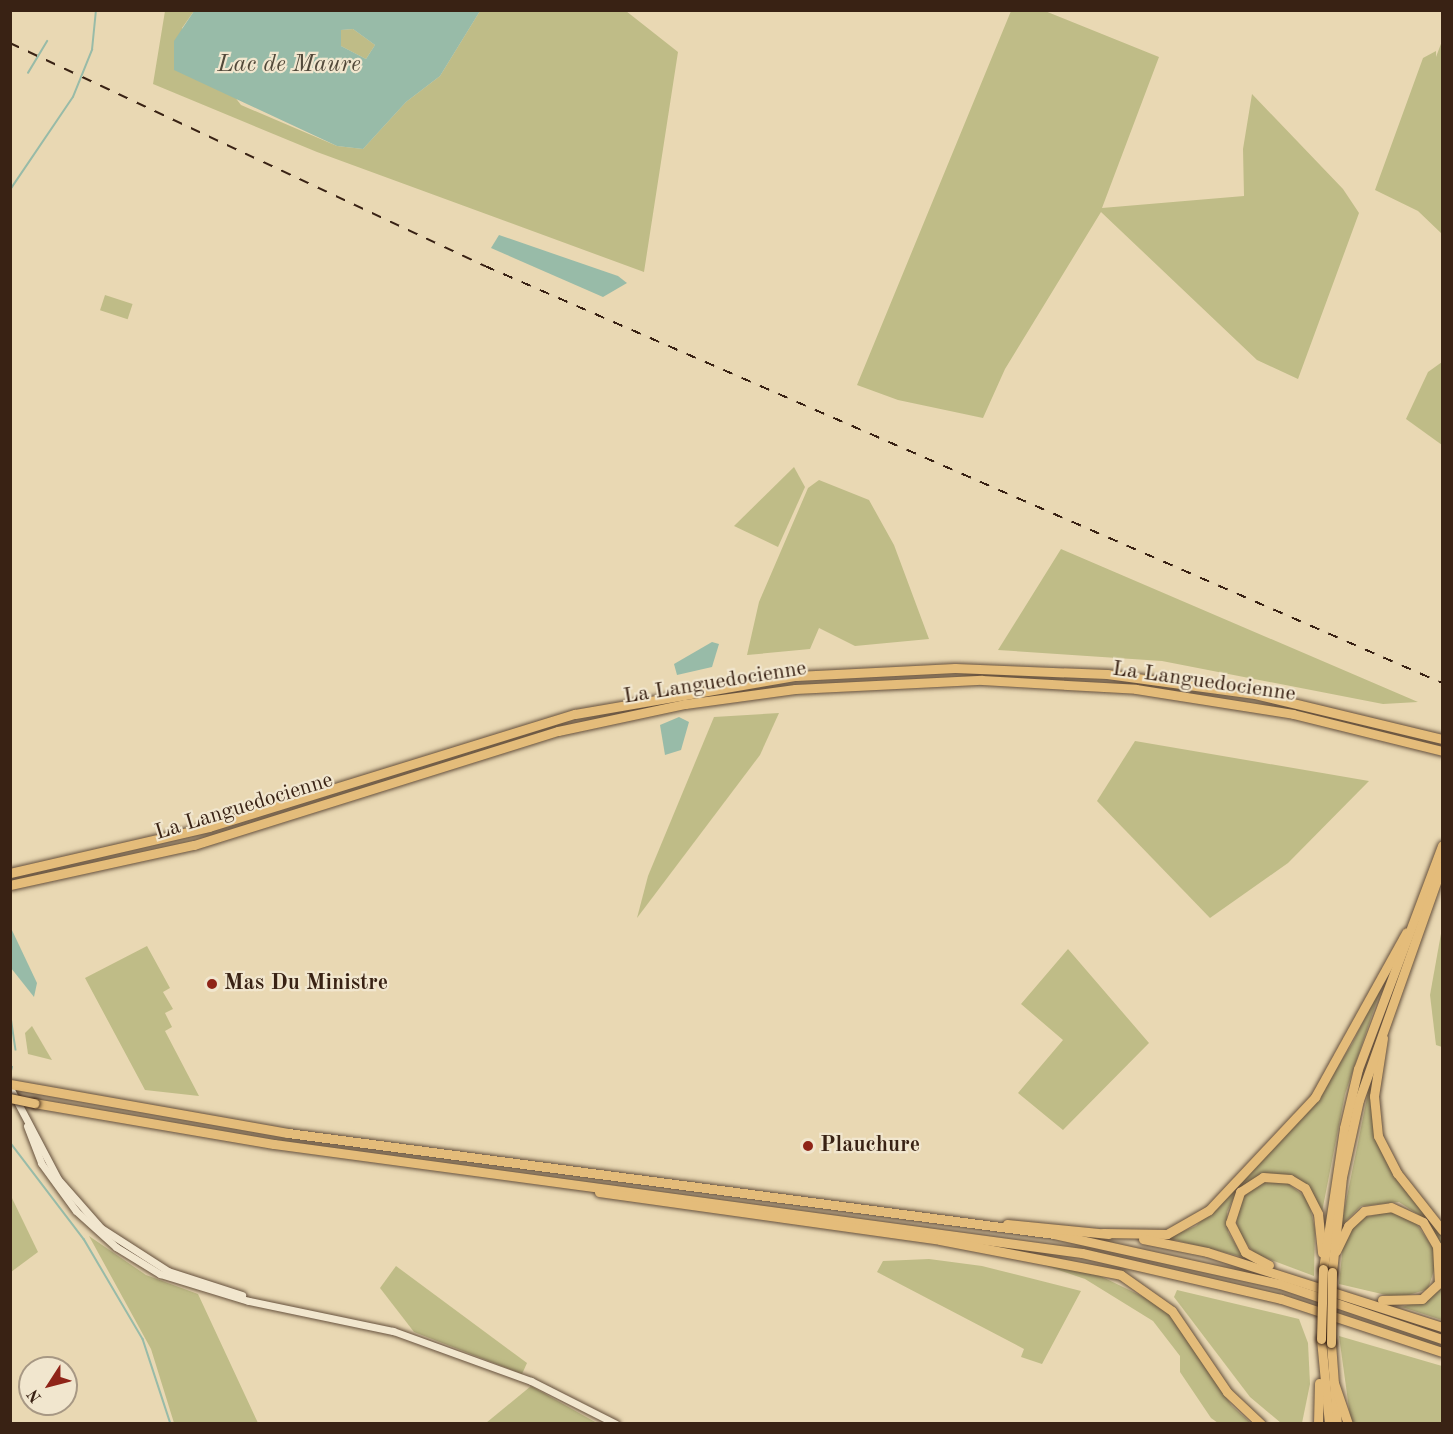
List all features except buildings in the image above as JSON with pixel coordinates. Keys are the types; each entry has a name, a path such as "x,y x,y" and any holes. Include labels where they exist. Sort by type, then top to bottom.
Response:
{"highway":[{"name":"La Languedocienne","path":"10,873 209,827 575,714 706,688 814,675 988,668 1150,678 1283,699 1443,739"},
{"name":"La Languedocienne","path":"10,885 194,845 558,731 685,704 795,689 982,680 1136,689 1293,714 1443,752"},
{"path":"1337,1424 1326,1341 1328,1257 1353,1092 1406,933 1443,845"},
{"path":"1328,1257 1350,1139 1384,1017 1443,866"},
{"path":"1103,1233 1167,1234 1209,1210 1321,1089 1406,933"},
{"path":"1384,1017 1374,1096 1378,1136 1397,1173 1443,1230"},
{"path":"10,1086 299,1135 1002,1225 1280,1284 1443,1339"},
{"path":"10,1098 231,1138 1082,1253 1281,1299 1443,1353"},
{"path":"1295,1278 1255,1259 1235,1239 1232,1206 1251,1182 1275,1175 1305,1188 1318,1214 1328,1257"},
{"path":"541,1179 651,1202 995,1249 1121,1275 1173,1311 1227,1392 1261,1424"},
{"path":"1328,1257 1355,1217 1373,1208 1412,1214 1432,1233 1442,1272 1432,1292 1408,1303 1356,1296"},
{"path":"1002,1225 1019,1221 1103,1233 1207,1252 1356,1296 1443,1327"},
{"path":"1317,1424 1322,1358 1326,1341"},
{"path":"1322,1358 1329,1424"},
{"path":"1333,1381 1348,1424"}],"street":[{"path":"10,1086 54,1183 116,1247 176,1281 393,1331 531,1381 616,1424"}],"shaded area":[{"path":"165,11 194,11 182,28 241,105 337,146 363,149 406,102 440,76 480,11 626,11 678,52 644,272 317,152 153,84"},
{"path":"1011,11 1045,11 1159,57 1102,208 1244,196 1243,149 1252,94 1343,189 1359,213 1298,379 1257,360 1101,212 1005,369 983,418 898,400 857,385"},
{"path":"353,29 375,45 366,59 341,46 341,30"},
{"path":"1442,41 1442,234 1418,211 1375,190 1423,58 1436,51 1436,57"},
{"path":"105,295 133,304 128,319 100,310"},
{"path":"1442,362 1442,445 1406,419 1428,372"},
{"path":"794,467 805,487 778,547 734,526"},
{"path":"819,480 869,500 894,545 929,639 855,646 819,628 810,649 747,655 759,602 808,488"},
{"path":"1061,549 1418,702 1383,704 1162,661 998,650"},
{"path":"779,713 760,755 637,918 648,876 714,717"},
{"path":"1135,741 1369,781 1288,863 1210,918 1097,801"},
{"path":"1442,928 1442,1047 1436,1045 1430,995"},
{"path":"147,946 170,988 163,992 173,1009 165,1013 172,1027 165,1031 199,1096 145,1090 85,978"},
{"path":"1068,949 1149,1043 1063,1130 1018,1093 1063,1040 1021,1004"},
{"path":"1385,977 1345,1094 1322,1212 1298,1179 1265,1173 1238,1189 1227,1212 1228,1232 1243,1257 1167,1238 1196,1226 1312,1106 1352,1044"},
{"path":"32,1026 52,1060 28,1054 25,1033"},
{"path":"1370,1083 1376,1141 1392,1172 1434,1222 1442,1237 1442,1251 1422,1217 1399,1202 1361,1206 1341,1226"},
{"path":"1269,1180 1286,1182 1308,1199 1315,1229 1314,1276 1255,1254 1238,1233 1236,1208 1246,1193"},
{"path":"10,1194 38,1252 11,1272 10,1272"},
{"path":"1392,1211 1415,1222 1432,1246 1437,1261 1428,1289 1399,1298 1339,1284 1343,1245 1358,1219"},
{"path":"89,1236 146,1275 198,1294 258,1423 174,1423 151,1349"},
{"path":"929,1259 982,1266 1081,1291 1042,1364 1021,1357 1024,1349 877,1272 883,1261"},
{"path":"1026,1259 1090,1271 1154,1302 1169,1314 1232,1406 1251,1423 1218,1423 1211,1418 1180,1372 1180,1356 1153,1321 1085,1279"},
{"path":"396,1266 527,1363 522,1374 414,1332 380,1288"},
{"path":"1442,1277 1442,1320 1402,1307 1430,1298"},
{"path":"1177,1290 1299,1319 1308,1343 1310,1384 1302,1423 1281,1423 1250,1397 1174,1297"},
{"path":"1339,1336 1442,1366 1442,1423 1351,1423"},
{"path":"531,1386 597,1423 486,1423"}],"water":[{"name":"Lac de Maure","path":"194,10 480,11 440,76 406,102 363,149 337,146 174,70 174,41","holes":["353,29 375,45 366,59 341,46 341,30"]},
{"path":"499,235 618,276 627,283 603,297 491,248"},
{"path":"712,642 719,644 712,667 677,675 674,664"},
{"path":"679,717 689,722 681,750 665,755 660,725"},
{"path":"10,926 37,983 34,997 11,968"}],"waterway":[{"path":"10,190 73,97 92,50 96,10"},
{"path":"28,73 47,41"},
{"path":"10,1010 16,1050"},
{"path":"10,1075 12,1067"},
{"path":"10,1142 84,1239 143,1339 171,1424"}],"railway":[{"path":"10,43 485,266 1442,683"}],"place":[{"name":"Mas Du Ministre","path":"212,984"},
{"name":"Plauchure","path":"808,1146"}]}
